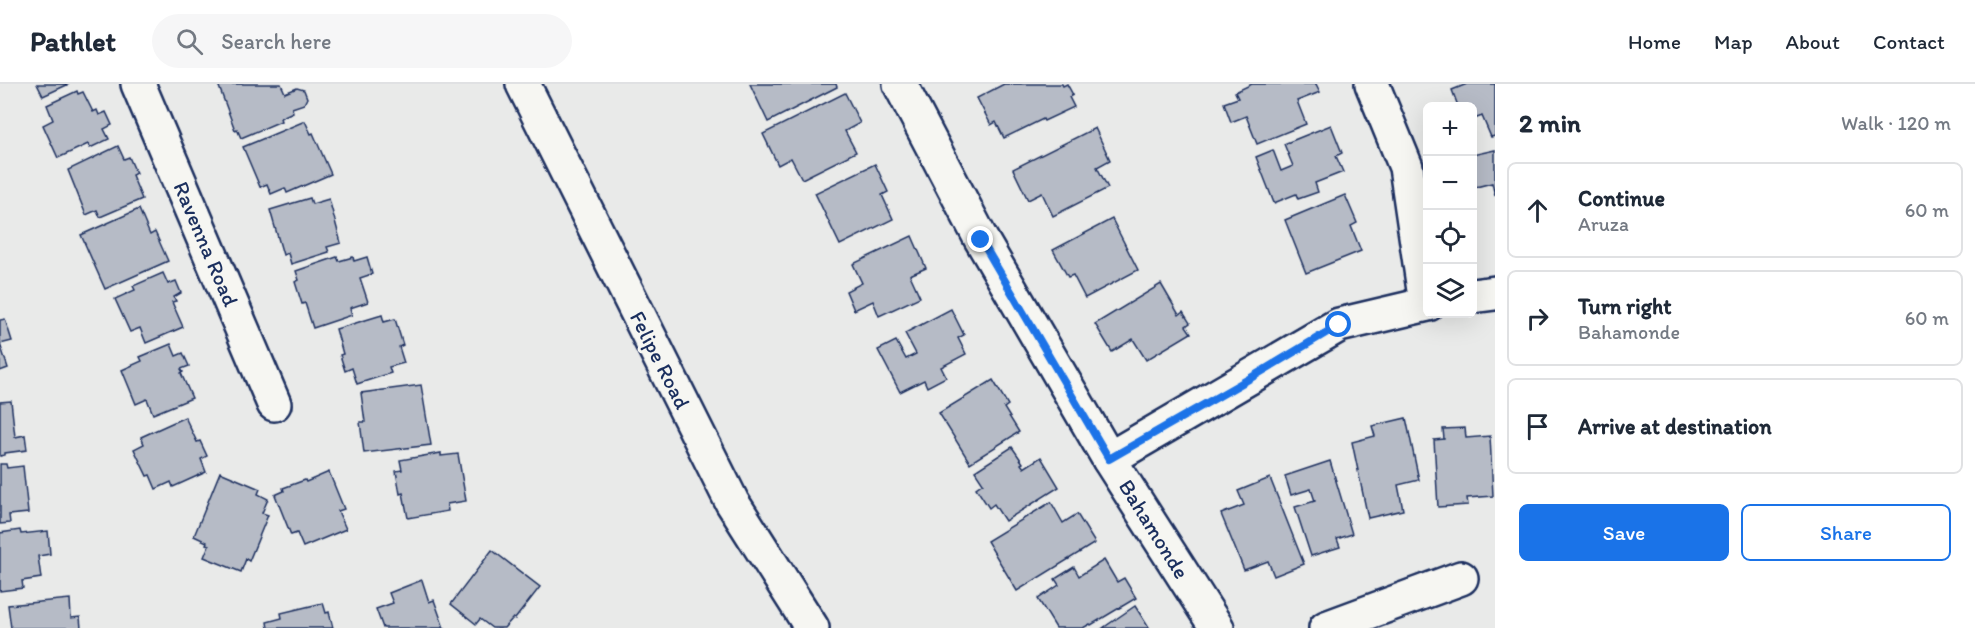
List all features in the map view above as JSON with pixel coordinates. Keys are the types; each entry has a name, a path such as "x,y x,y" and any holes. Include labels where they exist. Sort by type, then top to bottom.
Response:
{"street":[{"name":"Ravenna Road","path":"138,84 274,404"},
{"name":"Felipe Road","path":"523,84 732,502 812,628"},
{"name":"Bahamonde","path":"900,84 981,240 1109,459 1217,628"},
{"path":"1372,84 1406,167 1423,278"},
{"path":"1477,295 1495,293"},
{"path":"1109,459 1339,325 1423,305"},
{"path":"1326,628 1461,578"}],"building":[{"path":"37,84 69,84 43,96"},
{"path":"218,84 281,84 285,93 297,88 304,90 307,98 304,104 292,108 293,112 280,118 281,121 241,138 237,129 235,130"},
{"path":"750,84 836,84 837,87 768,122"},
{"path":"1004,84 1062,84 1063,86 1067,84 1073,95 1069,97 1074,107 1004,138 996,122 991,125 977,98"},
{"path":"1252,84 1316,84 1320,92 1297,101 1306,124 1257,144 1246,116 1231,122 1224,103 1238,98 1235,92"},
{"path":"1467,84 1495,84 1495,136 1491,137 1482,116 1477,118 1477,102 1456,102 1452,90"},
{"path":"77,91 78,94 83,92 93,112 97,110 99,115 106,112 112,125 104,129 109,139 90,148 88,144 58,158 43,125 53,120 47,105"},
{"path":"845,93 860,123 845,131 856,152 802,179 791,158 778,165 763,134"},
{"path":"305,121 311,134 313,133 331,174 287,193 285,188 271,194 267,184 260,187 243,147"},
{"path":"1331,125 1342,153 1336,156 1343,172 1315,183 1318,192 1298,199 1296,194 1274,203 1256,157 1273,150 1281,171 1293,166 1284,144"},
{"path":"1095,128 1110,160 1097,167 1108,188 1053,216 1042,193 1028,200 1013,169"},
{"path":"118,146 124,159 129,157 136,173 132,175 142,199 100,217 97,210 86,215 68,170"},
{"path":"1495,150 1495,196 1492,183 1477,187 1477,154"},
{"path":"875,164 888,192 882,195 893,219 840,245 815,193"},
{"path":"1345,195 1357,223 1351,226 1361,251 1306,273 1285,220"},
{"path":"310,198 312,204 329,199 341,243 327,247 329,252 291,264 288,253 283,255 270,210"},
{"path":"139,209 150,235 155,232 168,261 105,289 81,235"},
{"path":"1112,219 1138,270 1085,298 1073,275 1068,277 1053,250"},
{"path":"912,236 926,268 910,275 920,297 879,316 873,301 854,310 846,291 862,283 853,264"},
{"path":"337,257 339,261 353,257 354,261 367,257 372,274 360,278 368,302 350,308 352,315 313,328 295,282 299,280 296,271"},
{"path":"163,273 168,284 176,281 181,293 174,297 176,301 172,302 183,327 146,343 140,328 130,332 115,299 135,290 133,286"},
{"path":"1161,284 1179,315 1183,312 1190,323 1186,326 1191,333 1146,360 1133,339 1112,352 1095,324"},
{"path":"951,309 964,335 958,338 966,354 941,367 946,377 927,387 924,380 900,392 878,350 896,341 906,359 916,354 905,333"},
{"path":"382,315 384,322 395,319 403,345 399,347 404,363 389,367 391,373 357,384 352,368 345,371 336,329"},
{"path":"5,319 12,341 0,344 0,320"},
{"path":"0,344 8,368 0,371"},
{"path":"171,344 176,356 183,353 189,366 181,369 183,372 181,373 192,398 153,414 147,399 136,404 122,370 142,361 140,357"},
{"path":"993,380 1008,405 1004,408 1019,432 970,463 939,413"},
{"path":"421,385 431,445 364,453 360,422 365,422 361,393"},
{"path":"11,401 15,437 25,435 27,450 5,453 0,456 0,402"},
{"path":"185,417 197,442 200,441 207,456 201,459 206,472 173,487 171,482 156,489 134,449 144,444 141,437"},
{"path":"1406,418 1419,480 1398,485 1403,510 1368,518 1352,442 1375,436 1372,426"},
{"path":"1465,428 1466,438 1490,436 1493,496 1467,498 1468,505 1438,507 1434,440 1444,439 1443,429"},
{"path":"1012,447 1024,468 1041,457 1059,487 1005,521 994,504 989,508 976,488 983,483 975,471"},
{"path":"441,453 441,456 458,454 466,501 447,504 448,511 408,518 403,493 400,494 396,471 402,470 400,460"},
{"path":"1330,461 1352,534 1337,539 1340,547 1311,556 1295,507 1315,501 1311,489 1291,495 1285,476"},
{"path":"0,464 6,464 7,468 23,466 28,513 9,515 10,523 0,524"},
{"path":"220,472 260,489 258,494 268,499 262,513 268,515 249,561 246,559 241,572 204,557 209,545 194,536"},
{"path":"329,472 344,509 338,511 346,529 303,547 297,533 291,535 275,495 284,491 283,488 305,480 306,482"},
{"path":"1270,478 1304,564 1274,576 1268,561 1244,570 1221,514 1244,505 1238,491"},
{"path":"1051,502 1063,523 1077,514 1095,543 1017,591 987,541"},
{"path":"20,530 21,534 48,531 50,554 38,556 41,578 22,581 23,588 0,591 0,533"},
{"path":"492,550 540,587 515,619 513,618 504,628 492,628 480,619 476,624 451,604"},
{"path":"1104,560 1117,582 1124,578 1136,598 1083,628 1056,628 1038,599 1059,585 1055,579 1074,567 1079,576"},
{"path":"422,580 429,602 434,600 444,628 383,628 376,609 393,603 389,593"},
{"path":"70,599 71,618 80,617 81,628 11,628 8,605"},
{"path":"323,603 326,613 329,612 333,628 268,628 267,622 282,618 281,613"},
{"path":"1135,606 1149,628 1103,628"}],"route":[{"path":"981,240 1109,459 1339,325"}]}
